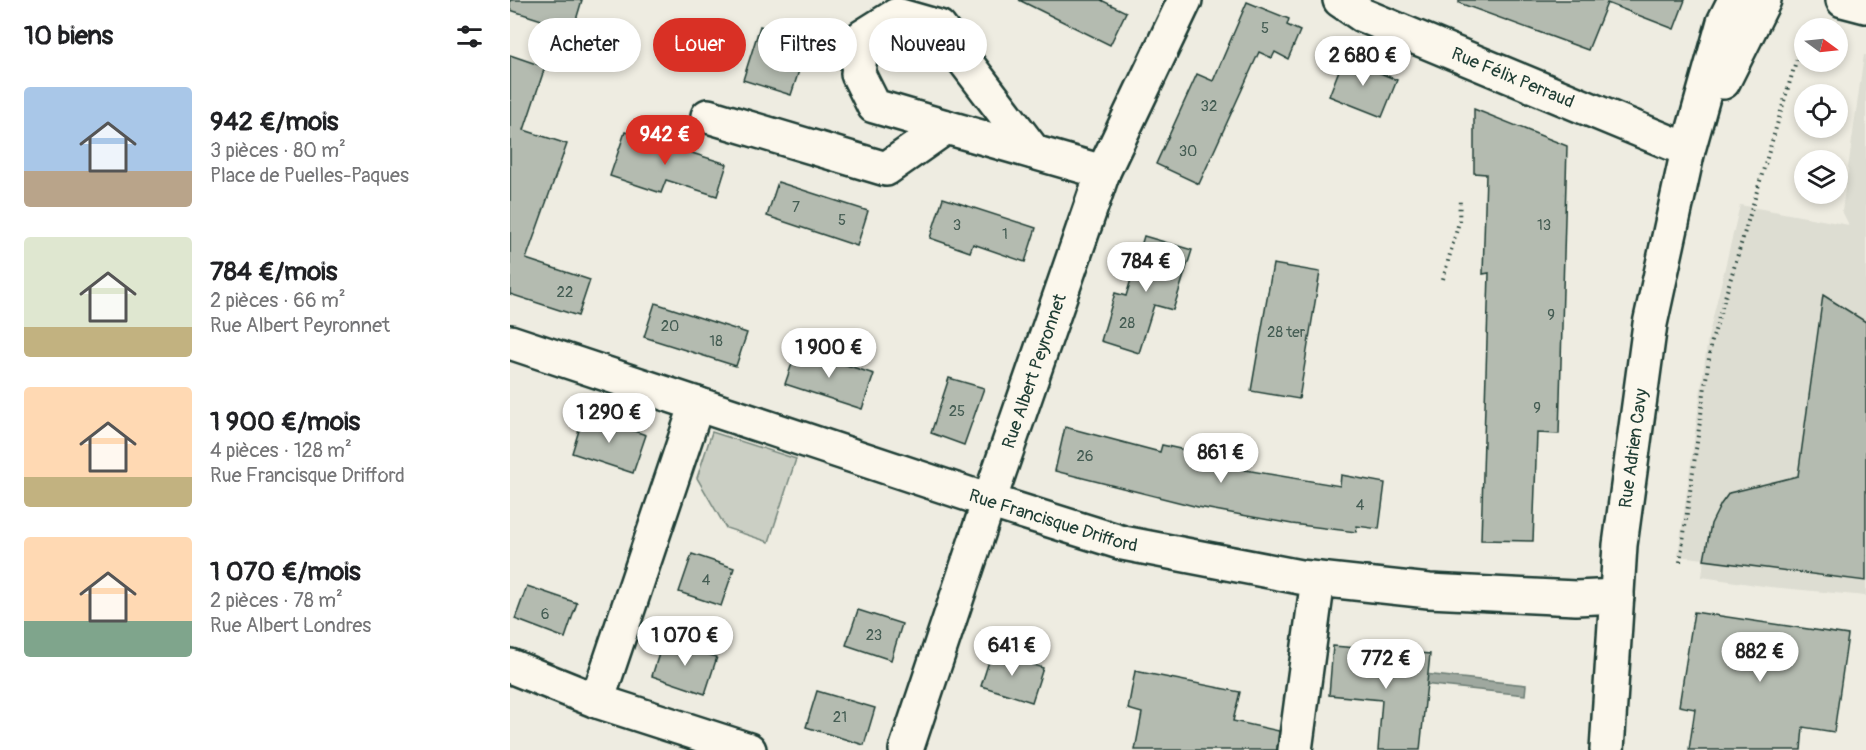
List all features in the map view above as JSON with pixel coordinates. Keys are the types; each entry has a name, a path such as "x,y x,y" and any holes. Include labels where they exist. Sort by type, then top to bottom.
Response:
{"street":[{"name":"Rue Albert Peyronnet","path":"906,750 988,501 1103,172 1185,0"},
{"name":"Rue Félix Perraud","path":"1340,0 1362,15 1688,150"},
{"name":"Rue Adrien Cavy","path":"1607,750 1620,545 1650,324 1688,150 1724,22 1735,0"},
{"name":"Rue Adrien Cavy","path":"1688,150 1764,0"},
{"path":"1843,0 1866,6"},
{"path":"1034,152 939,27 897,15 862,37 858,74 874,106 1103,172"},
{"path":"708,116 886,169 946,127"},
{"name":"Rue Francisque Drifford","path":"510,342 988,501 1123,543 1318,579 1429,591 1576,598 1617,596"},
{"path":"597,700 697,404"},
{"path":"1295,750 1318,579"},
{"path":"510,666 597,700 749,750"}],"path":[{"path":"1680,562 1711,344 1794,68"},
{"path":"1443,279 1459,222 1460,198"}],"shaded area":[{"path":"1864,55 1866,55 1866,596 1770,587 1702,577 1704,559 1678,556 1708,338 1740,205 1849,225 1842,211 1843,204 1848,204 1848,168"},
{"path":"712,432 796,459 769,542 726,528 697,478"},
{"path":"1424,674 1526,685 1525,695 1423,684"}],"building":[{"path":"510,0 582,0 577,18 535,18 510,10"},
{"path":"1019,0 1101,0 1126,12 1110,45"},
{"path":"1459,0 1685,0 1674,29 1607,3 1588,50 1459,3"},
{"path":"1247,2 1289,19 1287,25 1300,31 1288,59 1275,52 1272,58 1259,52 1199,184 1156,164 1197,74 1213,81"},
{"path":"758,32 758,72 799,72 791,95 743,80"},
{"path":"510,55 528,61 528,72 543,72 524,130 567,144 526,259 590,280 578,316 510,294"},
{"path":"1345,55 1370,64 1368,68 1397,80 1382,117 1329,96"},
{"path":"1474,109 1567,146 1559,434 1537,433 1533,541 1481,540 1489,273 1483,274 1486,174 1474,173"},
{"path":"625,132 727,164 717,196 666,180 661,193 610,176"},
{"path":"778,182 868,211 857,246 767,216"},
{"path":"943,198 1036,228 1025,262 973,244 970,252 930,238"},
{"path":"1144,236 1192,250 1173,310 1154,305 1139,353 1101,341 1115,293 1126,296"},
{"path":"1273,264 1320,272 1299,399 1251,391"},
{"path":"1823,295 1866,322 1866,581 1704,560 1711,524 1729,493 1798,476"},
{"path":"655,303 747,333 736,366 644,337"},
{"path":"797,349 874,374 862,409 785,384"},
{"path":"949,378 984,388 964,445 931,433"},
{"path":"584,414 646,435 633,473 572,453"},
{"path":"1065,427 1160,452 1162,445 1212,456 1210,464 1340,486 1341,475 1385,483 1379,529 1357,526 1356,532 1292,524 1198,507 1055,471"},
{"path":"692,554 734,568 721,606 679,592"},
{"path":"527,586 577,603 565,638 515,619"},
{"path":"858,610 902,624 891,660 846,645"},
{"path":"1694,612 1848,635 1834,732 1803,727 1801,750 1689,750 1695,709 1679,706"},
{"path":"663,641 717,657 705,694 652,676"},
{"path":"1333,646 1430,654 1420,750 1378,750 1382,700 1329,695"},
{"path":"992,652 1043,668 1032,702 981,686"},
{"path":"1135,671 1240,692 1233,721 1279,731 1277,750 1135,750 1142,713 1128,709"},
{"path":"817,691 875,708 864,745 806,727"}]}
